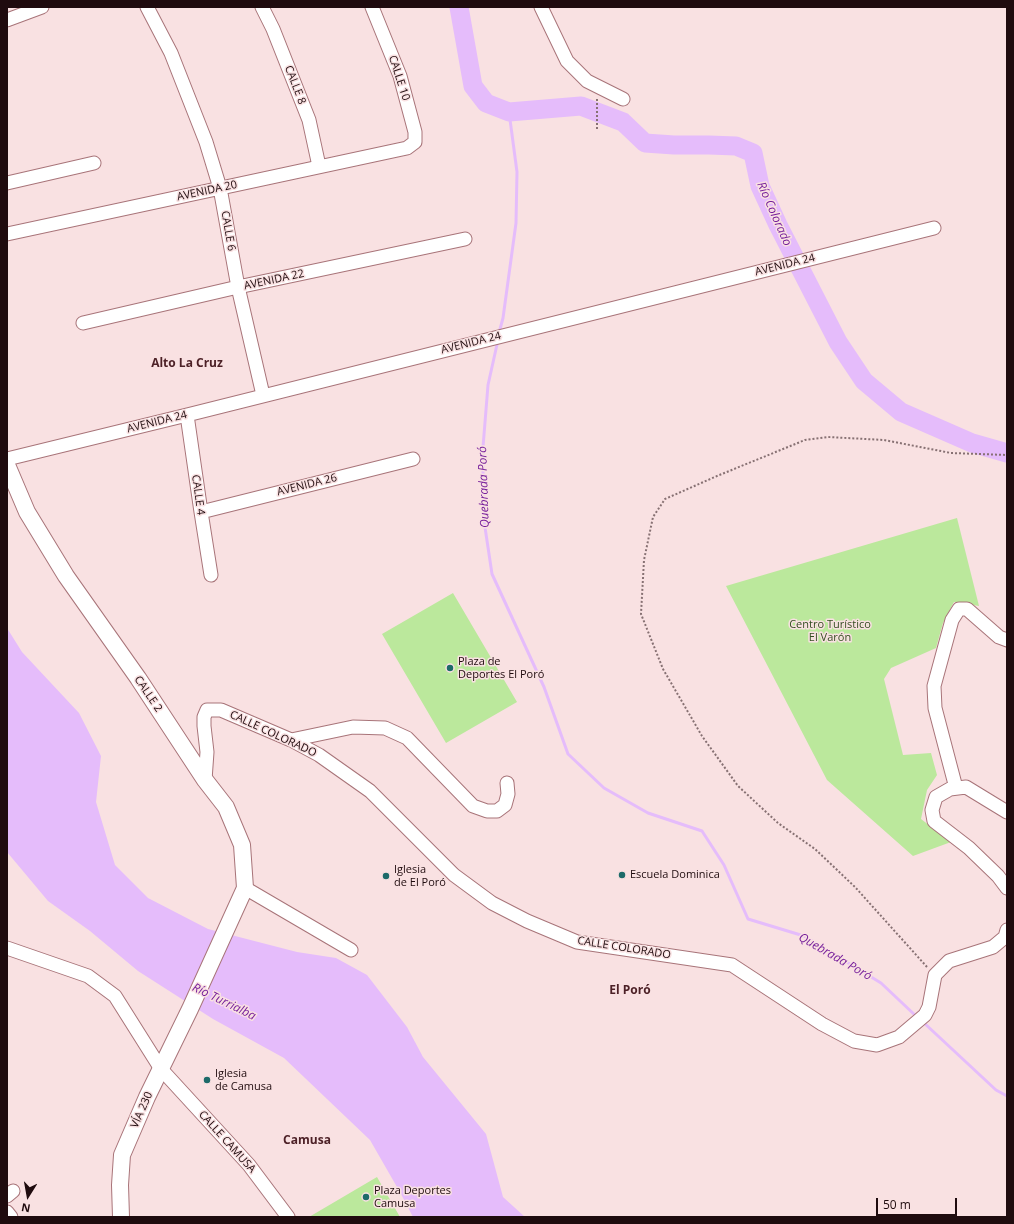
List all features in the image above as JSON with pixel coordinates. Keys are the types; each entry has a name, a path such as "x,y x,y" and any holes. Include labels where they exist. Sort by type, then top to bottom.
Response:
{"main road":[{"name":"CALLE 2","path":"7,465 27,512 66,576 138,678 205,780 226,807 242,846 245,888 190,1009"},
{"name":"VÍA 230","path":"120,1217 122,1156 147,1097 190,1009"}],"street":[{"path":"7,20 42,7"},
{"name":"CALLE 6","path":"147,7 171,53 206,142 220,188 238,287 263,395"},
{"name":"CALLE 8","path":"262,7 273,29 308,120 319,166"},
{"name":"CALLE 10","path":"372,7 400,76 415,132 415,142 407,148"},
{"path":"540,7 567,61 587,81 623,99"},
{"name":"AVENIDA 20","path":"7,234 407,148"},
{"path":"7,183 94,163"},
{"name":"AVENIDA 24","path":"7,458 187,415 934,228"},
{"name":"AVENIDA 22","path":"83,323 238,287 465,240"},
{"name":"CALLE 4","path":"187,415 211,574"},
{"name":"AVENIDA 26","path":"201,512 413,459"},
{"path":"956,788 935,708 934,686 952,620 959,610 967,609 999,637 1007,640"},
{"name":"CALLE COLORADO","path":"205,780 207,752 204,716 207,710 221,710 291,740 320,755 370,791 454,875 492,903 527,921 577,942 732,965 822,1024 854,1041 877,1045 899,1037 925,1015 929,1007 935,975"},
{"path":"291,740 353,727 385,728 407,738 473,806 487,811 497,811 505,805 508,794 507,783"},
{"path":"1007,812 966,786 950,788 936,797 932,810 934,821 969,848 998,876 1007,888"},
{"path":"245,888 351,950"},
{"path":"935,975 949,961 993,947 1005,937 1007,930"},
{"name":"CALLE CAMUSA","path":"7,948 88,976 115,996 161,1070 249,1165 288,1217"},
{"path":"7,1212 11,1217"}],"path":[{"path":"597,106 597,128"},
{"path":"935,975 855,887 815,849 778,823 738,786 702,736 663,669 640,614 644,560 653,517 665,499 805,440 828,437 884,440 951,453 1007,455"}],"green space":[{"name":"Centro Turístico El Varón","path":"957,518 979,606 954,602 943,623 936,648 891,668 884,679 903,755 931,753 937,775 927,790 921,819 951,842 913,856 827,780 726,586"},
{"name":"Plaza de Deportes El Poró","path":"453,593 517,702 446,743 382,634"},
{"name":"Plaza Deportes Camusa","path":"377,1177 400,1217 309,1217"}],"water":[{"name":"Río Turrialba","path":"7,628 22,652 79,713 101,756 96,802 115,865 148,898 208,929 297,952 336,958 367,975 407,1027 423,1057 486,1134 503,1197 525,1217 413,1217 370,1140 284,1058 213,1019 138,971 90,931 48,901 7,852"}],"waterway":[{"name":"Río Colorado","path":"459,7 473,86 486,103 509,112 581,106 623,122 645,143 736,146 753,153 760,186 778,225 838,342 864,381 901,412 972,443 1007,453"},
{"name":"Quebrada Poró","path":"499,333 503,318 516,223 517,172 509,112"},
{"name":"Quebrada Poró","path":"498,340 488,385 483,447 483,514 492,574 544,687 568,754 604,788 648,813 702,831 724,865 748,919 804,936 881,983 917,1017"},
{"name":"Quebrada Poró","path":"923,1022 996,1090 1007,1096"}],"place":[{"name":"Plaza de Deportes El Poró","path":"450,668"},
{"name":"Escuela Dominica","path":"622,875"},
{"name":"Iglesia de El Poró","path":"386,876"},
{"name":"Iglesia de Camusa","path":"207,1080"},
{"name":"Plaza Deportes Camusa","path":"366,1197"}],"district":[{"name":"Alto La Cruz","path":"187,364"},
{"name":"El Poró","path":"630,991"},
{"name":"Camusa","path":"307,1141"}]}
